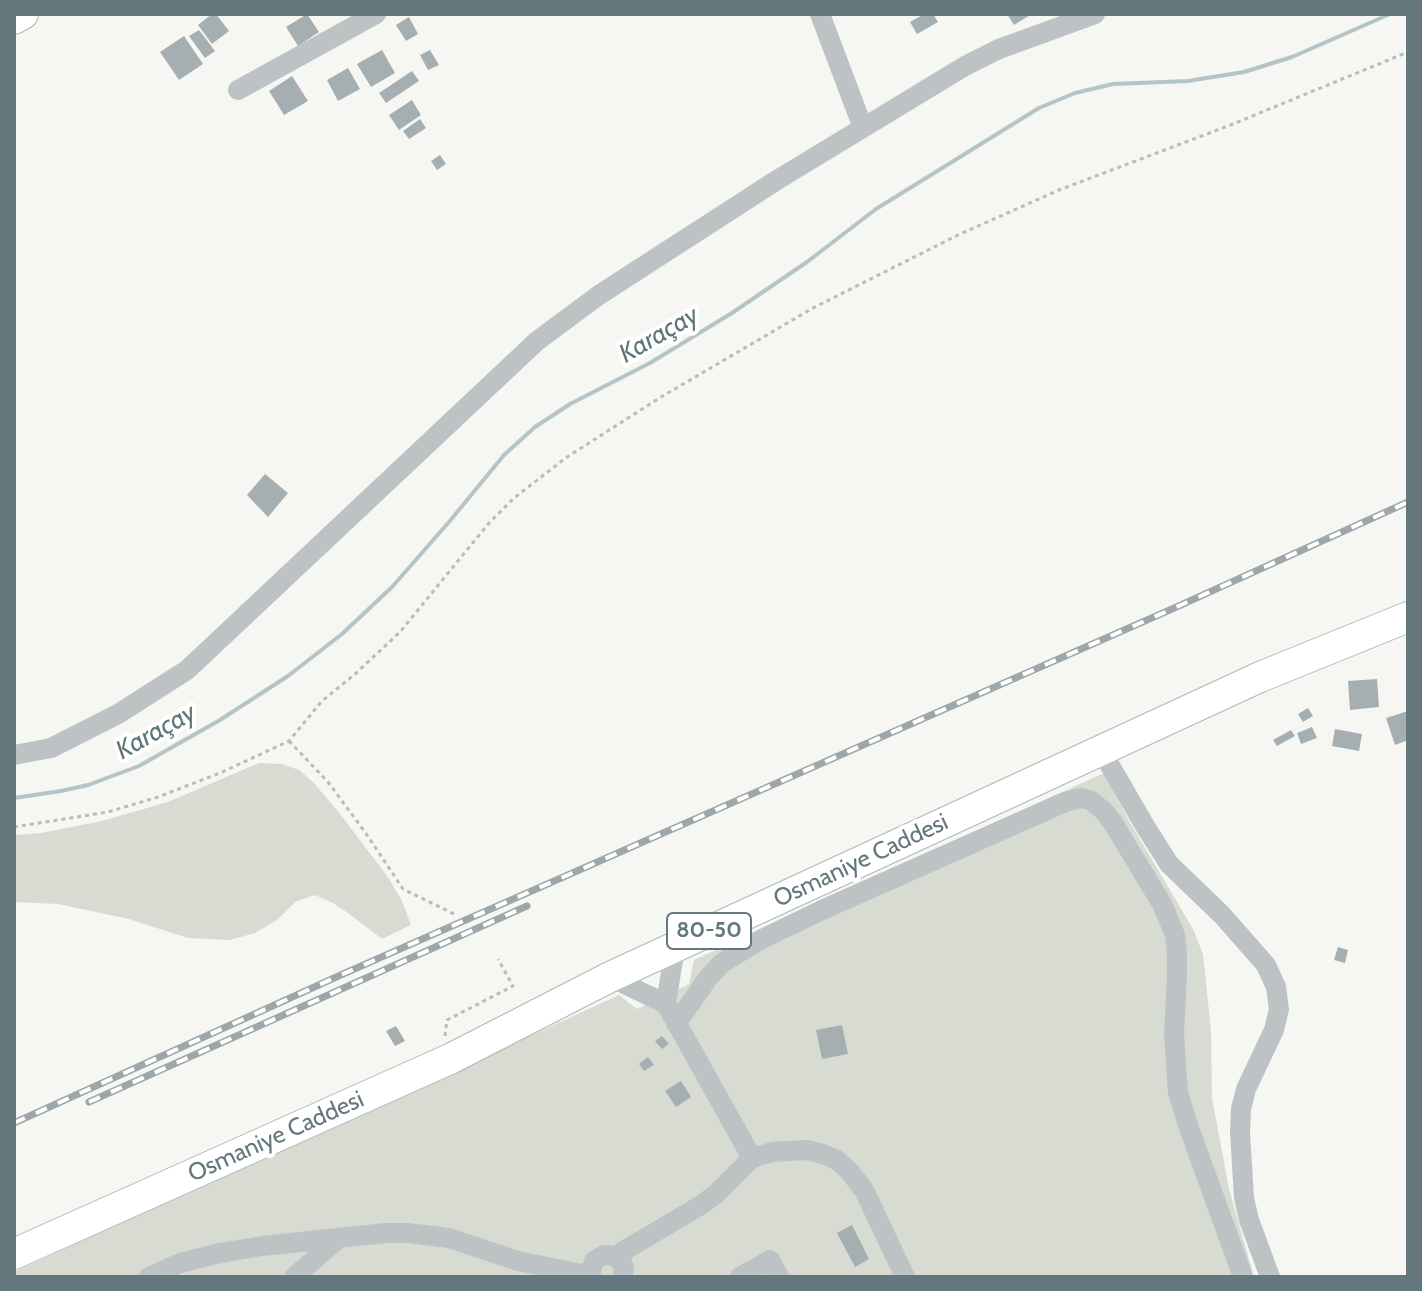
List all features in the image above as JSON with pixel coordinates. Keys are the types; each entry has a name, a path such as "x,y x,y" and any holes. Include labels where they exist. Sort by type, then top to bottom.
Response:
{"highway":[{"path":"14,19 23,14"},
{"path":"14,1240 1165,706 1406,620"},
{"name":"Osmaniye Caddesi","path":"14,1254 452,1058 610,977 1260,677 1406,620"}],"street":[{"path":"238,90 376,14"},
{"path":"820,14 863,128"},
{"path":"14,755 51,748 118,714 187,670 537,341 599,295 777,180 965,66 999,49 1095,14"},
{"path":"1101,750 1169,864 1222,915 1266,965 1276,987 1279,1009 1274,1030 1246,1089 1240,1132 1244,1198 1270,1277"},
{"path":"676,1024 722,963 760,940 1065,802 1081,798 1090,800 1104,811 1119,832 1162,904 1175,935 1174,1034 1178,1093 1243,1277"},
{"path":"675,947 666,1004 752,1158"},
{"path":"610,977 666,1004"},
{"path":"615,1256 701,1205 752,1158 772,1152 807,1150 837,1160 864,1190 905,1277"},
{"path":"149,1277 200,1257 262,1246 386,1233 432,1234 518,1261 592,1276 592,1266 599,1257 615,1256 623,1264 622,1277"},
{"path":"294,1277 339,1238"},
{"path":"740,1277 770,1260 779,1277"}],"path":[{"path":"14,827 108,812 158,797 289,741 322,701 400,632 489,523 514,498 567,457 661,397 813,308 958,235 1059,190 1228,126 1408,52"},
{"path":"289,741 328,782 403,889 456,915"},
{"path":"444,1039 447,1020 513,986 498,959"}],"shaded area":[{"path":"259,763 282,764 299,770 314,783 388,877 411,925 382,939 333,903 315,895 295,902 277,920 255,933 230,940 188,938 129,919 58,904 14,902 14,835 102,821 168,802"},
{"path":"1104,773 1193,929 1203,954 1211,1031 1212,1098 1229,1189 1254,1277 14,1277 14,1272 619,995 637,1009 689,984 694,960"}],"building":[{"path":"216,14 229,31 212,44 198,25"},
{"path":"307,14 319,32 298,46 286,27"},
{"path":"924,14 933,14 938,22 917,34 910,22"},
{"path":"1007,14 1032,14 1014,25"},
{"path":"409,17 418,34 406,41 396,25"},
{"path":"199,30 215,51 205,58 189,36"},
{"path":"184,36 203,64 179,80 160,52"},
{"path":"382,50 395,73 371,87 357,64"},
{"path":"430,50 439,65 428,70 420,55"},
{"path":"348,68 360,89 338,101 327,80"},
{"path":"412,71 419,81 386,103 379,93"},
{"path":"292,76 308,101 284,115 269,91"},
{"path":"412,100 421,115 399,130 389,115"},
{"path":"420,119 426,128 409,139 403,131"},
{"path":"440,155 446,164 437,170 431,161"},
{"path":"265,474 288,493 268,517 247,495"},
{"path":"1377,679 1379,707 1350,710 1348,681"},
{"path":"1308,708 1313,716 1303,722 1298,714"},
{"path":"1408,711 1408,740 1395,745 1386,718"},
{"path":"1312,727 1317,738 1301,744 1297,733"},
{"path":"1335,729 1362,734 1359,751 1332,746"},
{"path":"1291,730 1295,736 1277,746 1273,740"},
{"path":"1338,947 1348,950 1345,963 1334,960"},
{"path":"842,1025 848,1054 822,1059 816,1030"},
{"path":"396,1026 405,1041 395,1046 386,1031"},
{"path":"662,1036 669,1044 662,1049 655,1041"},
{"path":"648,1057 654,1065 644,1071 639,1064"},
{"path":"681,1081 691,1097 676,1107 665,1091"},
{"path":"852,1225 869,1259 855,1267 837,1233"}],"waterway":[{"name":"Karaçay","path":"14,798 88,785 139,766 220,720 288,676 342,634 392,587 504,455 535,427 732,313 807,262 876,209 1039,108 1075,93 1113,84 1188,81 1244,72 1292,57 1390,14"}],"railway":[{"path":"14,1123 1408,502"},
{"path":"89,1102 527,906"}]}
